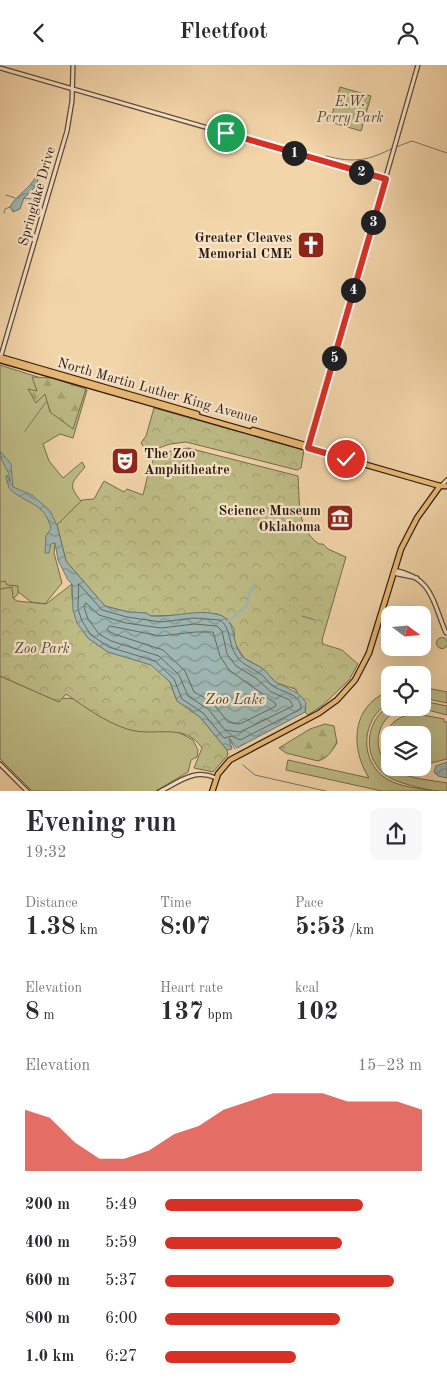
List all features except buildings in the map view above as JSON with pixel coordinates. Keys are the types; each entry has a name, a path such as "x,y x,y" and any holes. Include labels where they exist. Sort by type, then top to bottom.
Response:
{"main road":[{"name":"North Martin Luther King Avenue","path":"0,358 440,487 447,491"},
{"name":"North Martin Luther King Avenue","path":"440,487 447,486"},
{"path":"212,791 222,767 234,756 319,713 349,687 369,653 393,571 415,522 440,487"}],"street":[{"name":"Springlake Drive","path":"0,358 67,131 73,89 73,65"},
{"path":"308,448 418,65"},
{"path":"0,68 386,179"},
{"path":"440,487 447,480"},
{"path":"393,571 411,579 418,578 427,587 446,633"},
{"path":"0,764 28,791"},
{"path":"159,791 194,774 205,773 216,778"}],"green space":[{"name":"E.W. Perry Park","path":"340,87 371,96 361,131 330,122"},
{"path":"0,365 41,378 52,378 87,390 73,438 60,434 43,444 49,461 63,478 82,462 85,467 73,484 74,491 81,501 57,525 61,540 55,544 54,553 62,583 45,604 31,602 12,587 0,589"},
{"path":"32,377 52,378 86,389 73,429 50,412 45,394 36,403 28,389 37,391"},
{"path":"154,408 304,450 301,468 297,470 186,442 170,444 147,452 141,443 146,436"},
{"path":"188,448 298,476 299,504 306,530 319,544 323,544 328,549 346,557 322,640 323,644 342,650 358,664 349,680 323,705 308,715 295,689 277,683 262,668 244,658 234,642 234,629 228,620 222,616 217,614 151,616 146,613 128,612 105,606 66,561 57,525 82,500 94,499 104,481 124,492 127,489 143,495 149,470 156,454"},
{"path":"5,581 7,585 18,586 18,594 0,613 0,582"},
{"name":"Zoo Park","path":"72,584 72,596 78,623 88,638 108,652 151,664 170,682 177,701 200,717 227,750 228,755 213,772 194,768 202,748 195,740 186,735 177,732 148,732 127,729 103,718 66,694 59,702 0,676 0,589 12,587 13,598 17,601 46,604"},
{"path":"442,637 448,643 442,649 436,643"},
{"path":"0,676 49,697 75,699 176,731 193,740 198,750 197,757 191,760 188,772 156,791 32,791 0,759"},
{"path":"431,689 447,692 447,703 431,700"},
{"path":"381,696 381,708 373,718 367,740 371,762 381,776 392,782 432,791 382,791 286,770 288,760 369,778 359,754 358,729 361,717 368,706"},
{"path":"431,703 447,706 447,715 431,711"},
{"path":"381,712 381,716 390,716 381,726 378,736 381,771 373,760 370,750 369,740 375,720"},
{"path":"405,716 428,716 444,719 444,722 447,722 447,759 431,763 431,726 390,726"},
{"path":"325,724 334,726 337,743 329,754 321,760 318,761 286,753 279,748 310,729"},
{"path":"387,776 410,776 447,783 447,791 425,789"}],"water":[{"path":"36,176 38,177 37,185 24,198 20,209 13,212 10,207"},
{"name":"Zoo Lake","path":"0,451 11,464 13,487 32,495 50,511 57,525 66,561 105,606 128,612 146,613 151,616 200,612 223,616 231,625 238,650 242,656 264,670 280,685 300,695 306,703 305,712 237,748 229,738 232,749 227,750 200,717 177,701 170,682 151,665 108,652 88,638 77,623 73,610 72,584 58,560 55,543 51,544 49,553 45,553 46,536 51,528 48,519 39,508 9,488 7,475 10,482 10,478"},
{"path":"447,762 447,778 438,776 434,772 436,766"}],"waterway":[{"path":"396,147 412,141 447,153"},
{"path":"326,156 353,160 376,156 393,148"},
{"path":"24,198 31,199 40,189"},
{"path":"6,195 15,198"},
{"path":"4,213 5,209 10,207"},
{"path":"25,431 46,402"},
{"path":"229,621 247,605 249,593 255,585"},
{"path":"302,616 315,620"},
{"path":"229,738 235,749"},
{"path":"243,765 255,775 326,791"}],"place":[{"name":"Greater Cleaves Memorial CME","path":"311,245"},
{"name":"The Zoo Amphitheatre","path":"125,461"},
{"name":"Science Museum Oklahoma","path":"340,518"}],"route":[{"path":"226,133 386,179 308,448 346,459"}]}
